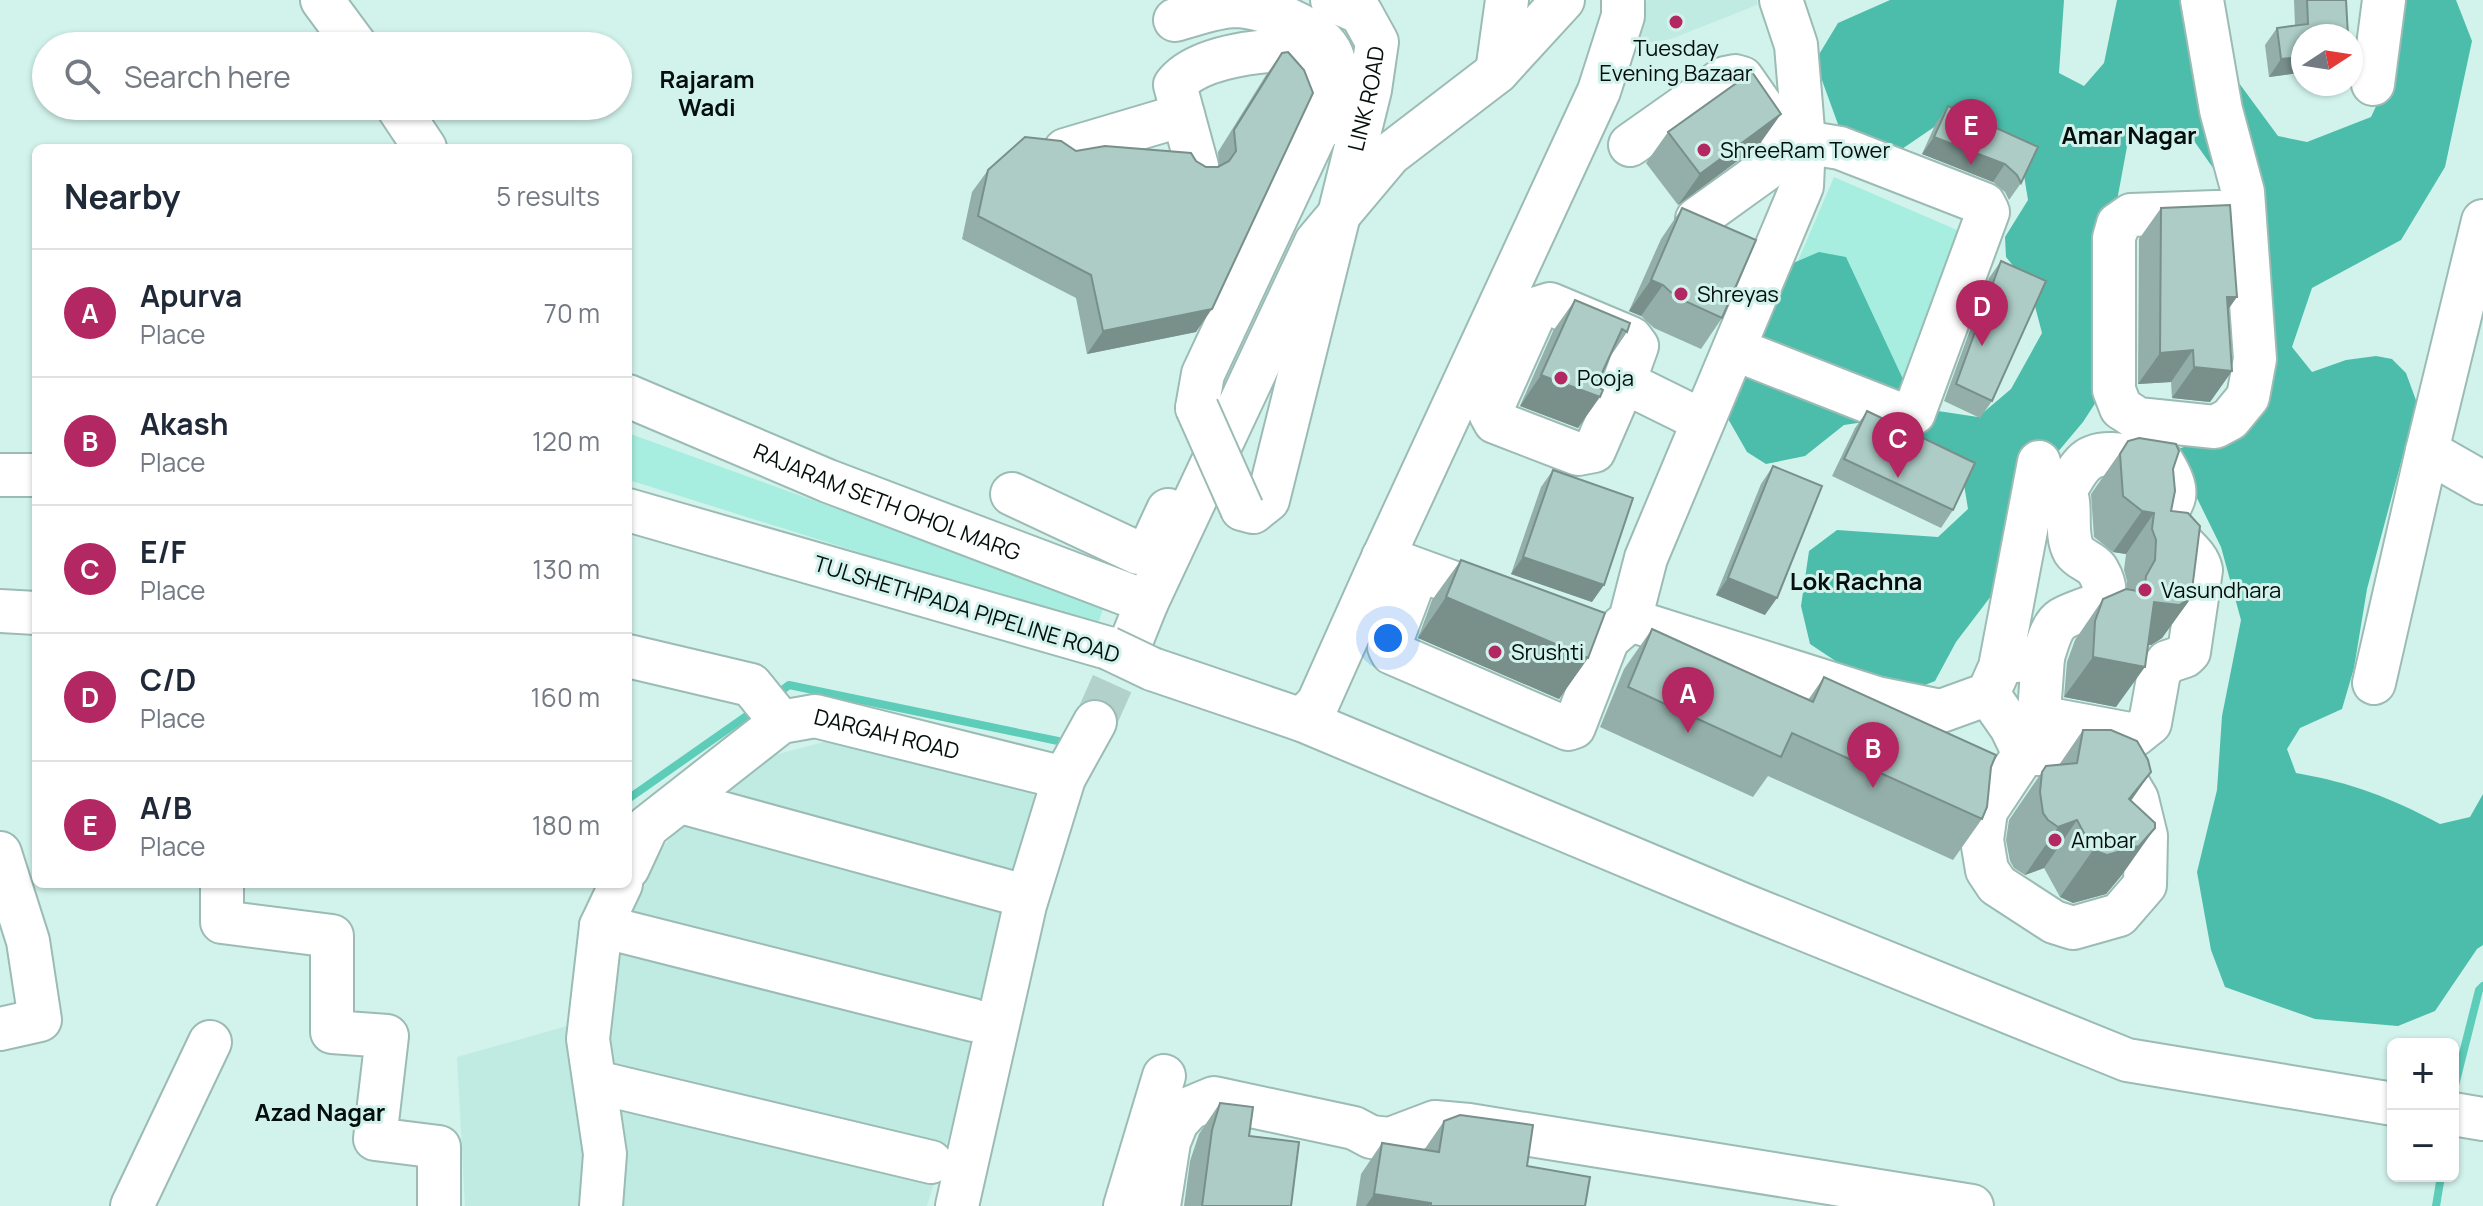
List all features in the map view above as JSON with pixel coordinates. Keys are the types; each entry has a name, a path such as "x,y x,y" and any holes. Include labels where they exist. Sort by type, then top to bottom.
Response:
{"street":[{"path":"322,0 346,32"},
{"name":"LINK ROAD","path":"1332,0 1361,13 1377,42 1370,90 1338,218"},
{"path":"1497,72 1507,0"},
{"path":"1135,639 1302,266 1316,242 1390,154 1497,72 1563,0"},
{"path":"1302,720 1318,703 1599,91 1623,16 1623,0"},
{"path":"1412,586 1389,647 1392,653 1568,729 1574,727 1619,630 1646,558 1802,186 1796,45 1781,0"},
{"path":"2202,0 2221,110 2243,192 2255,359 2248,397 2230,419 2215,427 2138,419 2121,408 2114,390 2114,238 2118,224 2131,215 2244,211"},
{"path":"2373,84 2384,0"},
{"path":"1175,20 1234,6 1265,11 1317,35 1332,54 1334,64 1336,136 1342,145 1355,146"},
{"path":"1197,166 1175,85 1183,74 1242,53 1280,50 1301,66 1318,96 1323,118 1203,374 1197,408 1242,509 1253,512 1268,500 1338,218"},
{"path":"1630,145 1725,78 1735,76 1742,78 1798,146"},
{"path":"1065,150 1183,115"},
{"path":"406,120 422,144"},
{"path":"1697,219 1798,146 1840,148 1984,204 1988,212 1914,413 1907,417 1734,349"},
{"path":"1012,494 1138,553 1146,553 1152,546 1303,204 1338,218"},
{"path":"2374,683 2483,221"},
{"path":"1624,382 1703,421"},
{"name":"RAJARAM SETH OHOL MARG","path":"632,398 828,481 1099,585 1135,639"},
{"path":"2427,451 2483,483"},
{"path":"2107,454 2163,463 2175,492 2167,514 2170,527 2176,538 2199,560 2201,570 2189,652 2167,662 2159,673 2150,723 2135,735 2044,718 2039,713 2043,657 2052,632 2060,619 2085,611 2100,602 2103,594 2103,583 2096,567 2075,553 2069,536 2070,502 2046,479 2107,454"},
{"path":"0,475 32,475"},
{"path":"2024,754 1994,680 2046,479"},
{"name":"TULSHETHPADA PIPELINE ROAD","path":"632,511 1135,639 1302,720 2127,1060 2387,1103"},
{"path":"1099,585 1116,543"},
{"path":"1383,557 1619,630 1890,701 1941,711 1994,680 2043,657"},
{"path":"0,611 32,613"},
{"path":"632,657 768,706 681,802 647,827 632,859"},
{"name":"DARGAH ROAD","path":"768,706 1064,778"},
{"path":"957,1206 1025,905 1064,778 1095,722"},
{"path":"2024,754 2083,754 2120,770 2137,799 2146,836 2145,885 2119,915 2073,928 2054,922 1997,885 1987,870 1982,840 1986,811 2024,754"},
{"path":"681,802 1010,892"},
{"path":"0,853 28,941 40,1020 0,1029"},
{"path":"222,888 222,922 332,936 332,1032 387,1036 375,1139 439,1147 439,1206"},
{"path":"601,1206 605,1154 588,1039 601,926 619,888"},
{"path":"601,926 973,1020"},
{"path":"132,1206 210,1042"},
{"path":"1125,1206 1164,1076"},
{"path":"596,1082 931,1162"},
{"path":"1159,1206 1169,1142 1177,1122 1190,1108 1214,1098 1354,1128 1371,1137 1390,1139 1435,1122 1457,1124 1972,1206"}],"shaded area":[{"name":"Tuesday Evening Bazaar","path":"1647,0 1757,0 1757,5 1671,39 1629,47"},
{"path":"1834,177 1971,236 1898,409 1760,349"},
{"path":"632,434 1104,606 1097,627 632,481"},
{"path":"831,740 996,775 1053,805 927,1206 612,1206 603,1033 614,950 645,873 679,825 759,759"},
{"path":"567,1026 585,1169 583,1206 465,1206 457,1057"}],"green space":[{"path":"1890,0 2064,0 2059,73 2084,86 2104,63 2117,0 2222,0 2236,79 2278,136 2307,142 2371,117 2399,57 2398,0 2456,0 2472,41 2445,167 2401,240 2312,288 2292,347 2312,372 2346,360 2376,356 2392,359 2406,373 2417,403 2367,589 2354,668 2342,709 2300,728 2287,749 2296,773 2370,792 2440,824 2470,817 2483,794 2483,945 2477,949 2435,1011 2398,1026 2315,1019 2225,987 2211,950 2197,872 2217,790 2222,716 2241,620 2221,547 2193,490 2165,453 2225,434 2256,394 2223,182 2187,131 2159,128 2129,136 2106,260 2107,385 2083,422 2046,466 2001,583 1956,642 1935,681 1903,694 1861,678 1810,644 1801,606 1809,551 1837,530 1938,537 1968,509 1962,472 1871,421 1844,425 1805,456 1766,464 1747,452 1727,417 1779,269 1819,252 1846,257 1902,377 1938,411 1978,417 2011,389 2042,333 2030,287 2006,257 2005,237 2028,200 2021,157 1943,121 1899,151 1843,138 1815,61 1838,23"}],"building":[{"path":"2307,0 2346,0 2347,24 2308,24"},
{"path":"2291,26 2291,58 2281,59 2277,28"},
{"path":"1288,52 1304,70 1313,93 1212,309 1103,331 1091,275 978,216 988,170 1025,137 1061,141 1076,151 1105,146 1191,153 1196,161 1206,167 1218,167 1229,161 1236,151 1234,130 1282,53"},
{"path":"1752,72 1781,114 1700,174 1668,132"},
{"path":"1948,106 2038,147 2021,183 2005,164 1934,137"},
{"path":"2230,205 2237,297 2227,297 2232,371 2194,367 2193,350 2160,353 2161,208"},
{"path":"1682,208 1756,240 1722,318 1676,297 1663,285 1651,280"},
{"path":"2001,261 2046,281 1992,401 1956,384"},
{"path":"1575,300 1630,323 1627,332 1622,329 1596,386 1603,390 1600,397 1541,375"},
{"path":"1867,411 1975,463 1953,510 1844,459"},
{"path":"2139,438 2176,444 2179,451 2173,469 2175,491 2171,511 2188,513 2200,526 2191,598 2179,605 2154,602 2145,667 2093,657 2095,621 2103,599 2126,589 2144,592 2146,576 2155,560 2154,513 2142,511 2123,496 2120,454 2128,441"},
{"path":"1773,466 1822,486 1777,598 1728,578"},
{"path":"1553,470 1633,498 1604,585 1523,557"},
{"path":"1461,560 1605,613 1588,658 1446,597"},
{"path":"1652,629 1813,702 1824,677 1996,755 1982,819 1792,733 1781,757 1628,687"},
{"path":"2083,730 2111,730 2137,741 2148,760 2151,772 2129,799 2155,823 2155,828 2139,846 2107,855 2093,850 2077,820 2058,827 2043,813 2040,792 2042,772 2046,766 2077,763"},
{"path":"1220,1103 1253,1107 1249,1136 1299,1142 1291,1206 1202,1206 1212,1130"},
{"path":"1460,1115 1533,1125 1527,1166 1590,1177 1585,1206 1431,1206 1431,1203 1374,1194 1382,1143 1439,1152 1444,1121"}],"waterway":[{"path":"776,695 789,685 1058,741"},
{"path":"632,796 755,710"},
{"path":"2459,1069 2479,990 2483,986"},
{"path":"2436,1206 2440,1182"}],"tunnel":[{"path":"1095,722 1133,637"}],"place":[{"name":"Tuesday Evening Bazaar","path":"1676,22"},
{"name":"ShreeRam Tower","path":"1704,150"},
{"name":"A/B","path":"1971,165"},
{"name":"Shreyas","path":"1681,294"},
{"name":"C/D","path":"1982,346"},
{"name":"Pooja","path":"1561,378"},
{"name":"E/F","path":"1898,478"},
{"name":"Vasundhara","path":"2145,590"},
{"name":"Srushti","path":"1495,652"},
{"name":"Apurva","path":"1688,733"},
{"name":"Akash","path":"1873,788"},
{"name":"Ambar","path":"2055,840"}],"district":[{"name":"Rajaram Wadi","path":"707,94"},
{"name":"Amar Nagar","path":"2129,136"},
{"name":"Lok Rachna","path":"1856,582"},
{"name":"Azad Nagar","path":"320,1113"}]}
